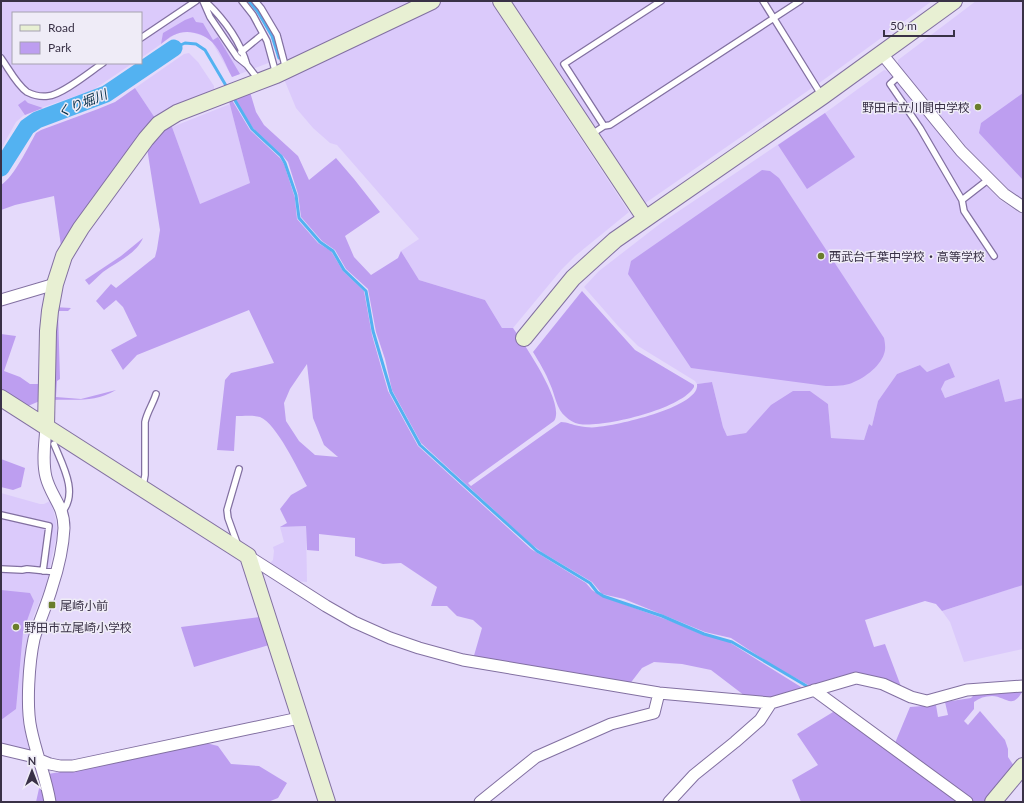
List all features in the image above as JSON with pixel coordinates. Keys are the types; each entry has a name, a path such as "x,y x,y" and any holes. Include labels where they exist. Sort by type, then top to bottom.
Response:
{"street":[{"path":"50,802 34,742 29,715 31,667 36,633 57,572 64,529 62,512 46,476 44,461 48,331 55,284 64,256 81,228 146,139 159,124 177,113 281,72 432,1"},
{"path":"501,1 645,218"},
{"path":"524,338 573,278 615,240 823,96 954,1"},
{"path":"882,54 961,151 1004,194 1023,207"},
{"path":"1,300 55,284"},
{"path":"1,398 326,606 354,622 390,638 419,648 463,660 659,693 771,703 856,678 883,684 911,697 927,701 967,690 1023,686"},
{"path":"243,553 327,802"},
{"path":"814,690 967,802"},
{"path":"480,802 536,757 611,724 654,713 659,693"},
{"path":"668,802 694,775 760,720 771,703"},
{"path":"1,749 30,756 50,764 60,766 82,764 299,718"},
{"path":"993,802 1023,766"}],"lane":[{"path":"142,37 196,1"},
{"path":"204,1 218,13 243,51 247,65"},
{"path":"204,1 210,17 237,56 247,65 259,81"},
{"path":"242,1 253,15 281,72"},
{"path":"255,1 277,34 281,72"},
{"path":"604,126 564,64 661,1"},
{"path":"763,1 823,96"},
{"path":"590,136 604,126 610,125 800,1"},
{"path":"237,56 263,34"},
{"path":"1,58 17,81 27,92 38,96 49,96 60,92 102,64"},
{"path":"899,76 890,84 920,128 962,200 964,211 994,256"},
{"path":"962,200 989,179"},
{"path":"142,488 145,476 145,422 146,416 152,406 156,394"},
{"path":"54,444 69,480 67,507 62,512"},
{"path":"238,469 227,510 228,518 243,553"},
{"path":"1,515 49,526 43,571"},
{"path":"1,569 57,572"}],"shaded area":[{"path":"1,1 246,1 268,34 276,60 232,77 212,42 206,37 191,32 182,32 174,35 142,57 142,12 12,12 12,64 132,64 93,90 35,110 23,116 16,122 1,149"},
{"path":"259,1 416,1 291,61 287,58 280,32"},
{"path":"444,1 490,1 629,212 575,256 562,269 513,328 502,328 485,300 419,280 401,251 419,239 337,145 330,143 313,128 296,108 284,79"},
{"path":"511,1 932,1 822,81 644,204"},
{"name":"野田市立川間中学校","path":"976,1 1023,1 1023,199 1009,190 968,149 898,64 898,60"},
{"path":"189,53 198,62 214,86 214,90 178,104 155,118 135,88 184,54"},
{"name":"西武台千葉中学校・高等学校","path":"884,70 888,71 966,164 1000,200 1023,215 1023,398 1005,402 999,379 945,398 941,389 945,381 955,377 949,364 927,372 920,365 897,374 878,401 872,426 869,424 864,440 831,438 828,404 810,391 757,421 746,433 727,436 723,427 712,382 697,384 695,381 638,346 618,326 584,287 599,271 661,223 825,113"},
{"path":"230,104 250,183 200,205 172,127"},
{"name":"野田市立尾崎小学校","path":"1,493 40,504 50,501 56,521 57,533 46,586 34,615 27,639 22,697 24,726 29,749 27,751 1,745"},
{"path":"306,526 307,582 295,581 269,564 273,560 273,547 284,542 280,527"},
{"path":"1022,585 1023,649 964,662 950,622 942,611"}],"green space":[{"path":"193,17 196,22 203,23 213,40 218,37 240,74 232,77 221,54 212,42 193,32 178,33 161,44 163,33"},
{"path":"135,88 155,118 70,231 61,246 54,196 15,205 1,210 1,185 16,169 36,133 115,102"},
{"path":"250,92 256,112 264,125 298,156 309,180 336,158 380,212 345,236 354,257 371,275 398,258 401,251 419,280 485,300 502,328 513,328 542,374 554,402 556,413 554,421 468,483 471,486 561,422 566,422 577,426 593,427 607,426 638,419 655,414 686,400 695,392 697,384 712,382 723,427 727,436 746,433 771,405 793,391 810,391 828,404 831,438 864,440 869,424 872,426 878,401 897,374 920,365 927,372 949,363 955,377 945,381 941,389 945,398 999,379 1005,402 1023,398 1023,585 942,611 936,604 925,601 865,620 874,647 885,644 902,689 853,674 838,677 812,687 772,665 731,638 705,632 624,599 602,594 592,582 543,553 531,544 421,443 392,390 385,359 376,332 368,289 346,269 335,250 322,241 301,217 298,194 288,162 253,128 234,98"},
{"path":"1023,93 1023,180 979,133 981,123"},
{"path":"25,100 28,103 43,108 25,115 18,105"},
{"path":"232,100 250,130 280,158 284,164 295,198 297,219 318,243 331,251 343,271 364,291 372,335 388,391 418,446 531,549 586,583 592,590 601,596 676,623 701,634 729,642 801,687 808,689 774,699 749,699 711,670 682,664 654,662 642,668 629,685 473,659 482,628 473,620 457,616 447,606 431,606 437,587 401,563 383,564 355,556 355,538 319,534 319,551 307,550 306,526 280,527 287,523 280,509 291,495 307,486 280,438 267,421 258,416 236,416 234,451 217,450 225,380 231,373 274,363 249,310 137,355 123,370 111,350 137,336 123,307 116,300 104,310 96,301 111,284 116,288 155,257 160,230 147,148 164,128 172,127 200,204 250,183 229,101","holes":["307,364 313,418 324,445 338,457 315,455 299,441 286,421 284,403 290,389"]},
{"path":"825,113 855,157 807,189 778,145"},
{"path":"762,170 770,171 779,178 884,338 885,352 879,364 865,376 854,382 838,386 826,386 691,368 628,274 631,261"},
{"path":"143,238 136,249 103,272 89,285 85,280 121,256"},
{"path":"582,291 635,350 694,385 687,395 674,403 659,409 623,420 605,423 579,424 567,418 560,410 552,388 533,352"},
{"path":"54,307 71,308 68,311 58,311 60,379 57,381 56,397 81,399 116,390 93,399 53,400"},
{"path":"1,334 16,336 4,371 20,377 30,384 41,384 42,400 28,406 23,402 19,404 1,393"},
{"path":"1,459 25,468 21,487 13,490 1,487"},
{"path":"1,590 30,593 34,601 23,632 16,709 1,720"},
{"path":"260,617 269,645 194,667 181,627"},
{"path":"1022,692 1015,700 1012,701 992,696 978,699 974,702 974,709 964,721 968,725 980,711 1005,740 1008,749 1008,757 1014,766 984,802 971,802 895,743 910,707 936,705 938,717 948,715 945,702 971,698 976,693"},
{"path":"838,709 964,802 801,802 792,780 818,765 797,734"},
{"path":"206,743 218,746 231,764 259,766 287,783 278,798 268,802 36,802 42,775 60,772 72,761"}],"waterway":[{"path":"249,1 258,12 272,36 279,58"},
{"path":"174,48 185,43 196,44 205,50 228,89"},
{"name":"くり堀川","path":"1,168 27,127 37,120 106,94 174,48"},
{"path":"233,97 252,129 281,156 285,163 296,195 299,218 320,242 333,251 344,270 366,291 373,331 391,392 420,445 537,551 590,583 597,592 603,596 662,616 704,634 732,642 810,688"}],"place":[{"name":"野田市立川間中学校","path":"978,107"},
{"name":"西武台千葉中学校・高等学校","path":"821,256"},
{"name":"尾崎小前","path":"52,605"},
{"name":"野田市立尾崎小学校","path":"16,627"}]}
